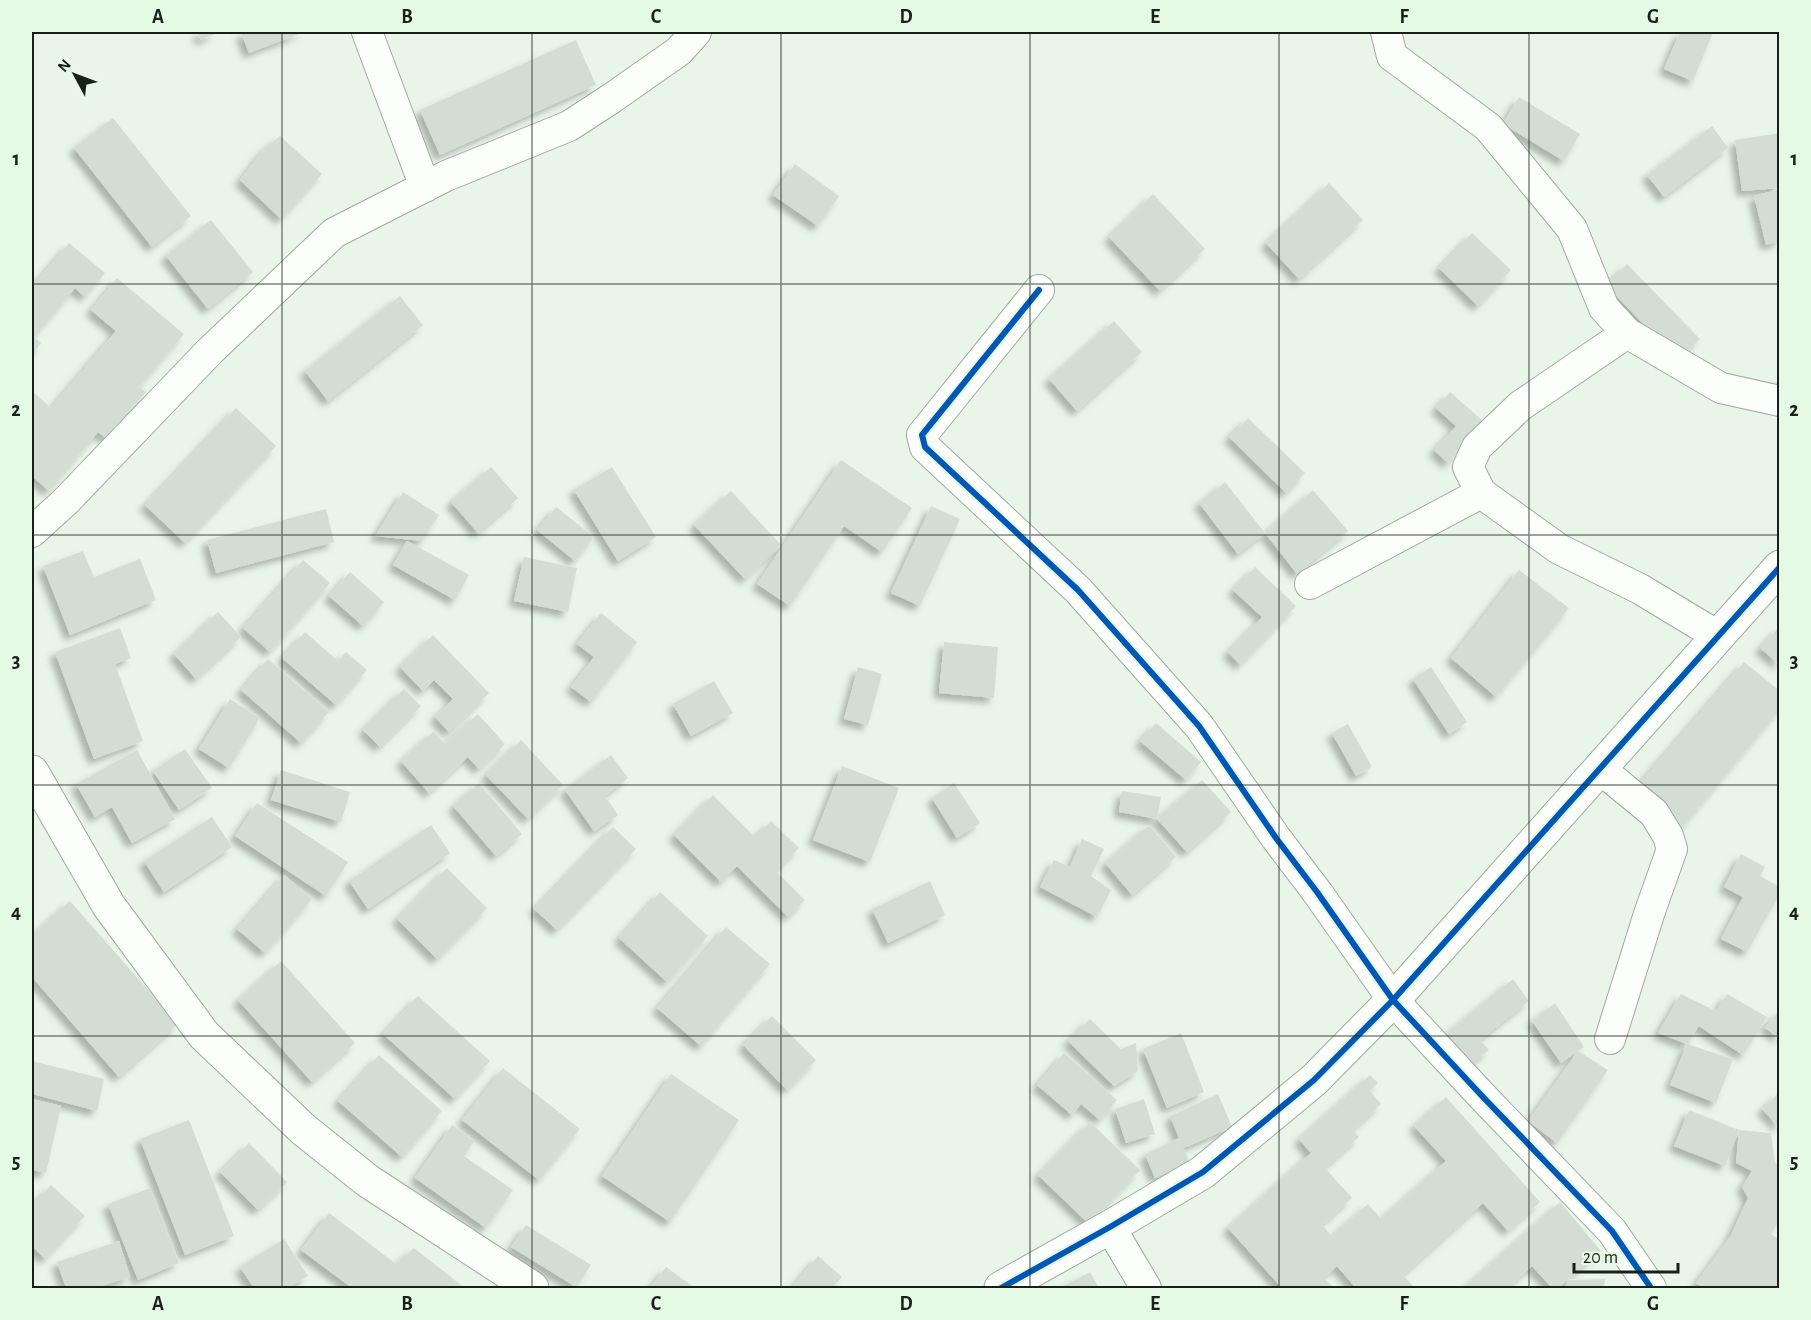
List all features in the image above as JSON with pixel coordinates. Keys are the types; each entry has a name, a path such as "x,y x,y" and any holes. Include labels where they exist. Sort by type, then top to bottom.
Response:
{"street":[{"path":"368,32 425,187"},
{"path":"32,532 65,502 210,351 334,233 446,176 569,126 679,51 696,32"},
{"path":"1386,32 1392,56 1488,127 1572,229 1604,308 1627,333 1721,388 1779,401"},
{"path":"1039,290 922,435 925,447 1078,590 1199,726 1276,838 1393,1000 1612,1231 1651,1288"},
{"path":"1627,333 1520,406 1477,447 1468,467 1482,493 1559,549 1640,589 1718,636"},
{"path":"1310,585 1482,493"},
{"path":"1001,1288 1203,1172 1314,1080 1393,1000 1779,567"},
{"path":"1599,768 1654,813 1668,836 1672,849 1649,914 1610,1040"},
{"path":"32,772 109,906 204,1035 304,1130 368,1181 532,1288"},
{"path":"1110,1227 1146,1288"}],"building":[{"path":"197,32 219,32 201,40"},
{"path":"241,32 304,32 249,53"},
{"path":"1680,32 1713,32 1693,81 1664,69"},
{"path":"576,40 596,85 440,155 420,110"},
{"path":"1519,97 1580,134 1564,161 1503,124"},
{"path":"113,118 191,216 152,247 74,148"},
{"path":"1712,126 1728,148 1664,197 1647,175"},
{"path":"1780,133 1780,188 1742,191 1735,140"},
{"path":"280,136 322,174 281,219 240,180 263,150"},
{"path":"795,164 839,196 818,226 773,195"},
{"path":"1329,183 1363,220 1299,279 1266,243"},
{"path":"1780,189 1780,241 1766,245 1754,196"},
{"path":"1153,194 1205,249 1160,291 1109,237"},
{"path":"211,220 253,272 208,309 166,256"},
{"path":"1472,233 1511,270 1478,306 1439,268"},
{"path":"69,243 105,273 85,297 75,288 34,337 41,343 32,355 32,287"},
{"path":"1627,264 1700,339 1678,360 1606,285"},
{"path":"117,278 184,334 139,387 146,392 107,439 98,432 49,491 32,476 32,391 51,408 116,331 91,310"},
{"path":"400,296 423,325 328,401 305,371"},
{"path":"1114,321 1142,352 1077,411 1049,379"},
{"path":"1450,392 1484,422 1448,463 1434,450 1456,426 1436,408"},
{"path":"236,408 276,446 185,543 145,505"},
{"path":"1248,418 1305,473 1286,493 1229,437"},
{"path":"841,460 912,508 882,552 844,526 790,606 757,584"},
{"path":"491,467 518,498 478,533 451,502"},
{"path":"612,467 656,537 618,561 574,490"},
{"path":"1225,482 1265,533 1238,554 1199,503"},
{"path":"1313,490 1348,531 1297,574 1265,533"},
{"path":"731,491 781,545 745,579 694,525"},
{"path":"403,492 439,515 422,541 375,536"},
{"path":"931,506 960,519 920,606 891,593"},
{"path":"556,507 594,537 575,561 537,530"},
{"path":"326,509 334,542 216,573 207,540"},
{"path":"407,541 469,575 455,600 393,565"},
{"path":"83,551 94,577 140,559 156,600 70,635 43,566"},
{"path":"524,557 577,568 568,612 514,601"},
{"path":"303,560 330,583 270,652 243,628"},
{"path":"1255,567 1296,606 1240,665 1228,652 1262,617 1233,590"},
{"path":"1519,570 1569,608 1496,697 1451,658"},
{"path":"350,572 384,602 363,626 329,596"},
{"path":"218,612 241,637 196,679 174,654"},
{"path":"601,613 637,642 591,702 571,687 594,657 577,644"},
{"path":"1780,626 1780,665 1760,648"},
{"path":"120,628 131,658 115,664 143,741 94,759 55,652"},
{"path":"305,632 338,661 346,652 367,670 336,705 282,658"},
{"path":"433,635 489,693 449,732 435,717 453,699 434,680 423,691 400,667"},
{"path":"944,642 998,647 994,698 939,693"},
{"path":"268,659 329,712 301,743 241,690"},
{"path":"1744,662 1780,691 1780,709 1677,834 1633,791"},
{"path":"858,667 882,674 868,725 844,719"},
{"path":"1431,667 1467,722 1449,734 1413,679"},
{"path":"714,681 733,713 691,736 673,704"},
{"path":"404,689 421,706 380,747 363,730"},
{"path":"230,699 260,718 229,768 199,749"},
{"path":"478,714 505,744 479,769 468,757 429,793 401,761 434,731 445,744"},
{"path":"1156,723 1201,762 1186,780 1140,741"},
{"path":"1348,724 1372,767 1356,776 1332,733"},
{"path":"521,740 563,785 528,819 486,775"},
{"path":"185,749 212,788 179,810 153,771"},
{"path":"137,750 175,819 132,843 112,807 95,817 76,784"},
{"path":"611,755 628,778 605,796 618,815 594,831 565,790"},
{"path":"842,766 899,788 870,862 813,840"},
{"path":"281,770 350,792 341,822 271,800"},
{"path":"1202,780 1231,812 1187,852 1157,819"},
{"path":"479,783 522,834 496,856 453,806"},
{"path":"954,783 980,823 957,838 932,798"},
{"path":"1122,791 1161,797 1157,819 1119,812"},
{"path":"713,795 755,837 771,821 799,848 776,871 805,900 788,917 737,866 721,882 674,835"},
{"path":"257,803 348,862 326,896 235,836"},
{"path":"212,817 232,847 164,892 144,861"},
{"path":"431,825 450,853 368,909 349,881"},
{"path":"1149,825 1176,857 1132,895 1105,863"},
{"path":"613,827 636,849 557,930 534,909"},
{"path":"1082,839 1104,849 1091,876 1111,890 1097,917 1040,887 1054,860 1070,867"},
{"path":"1741,854 1765,867 1760,876 1780,887 1780,893 1747,952 1721,939 1743,897 1724,887"},
{"path":"447,868 487,908 437,959 397,919"},
{"path":"284,875 312,899 265,953 237,929"},
{"path":"930,881 945,915 888,943 872,909"},
{"path":"660,892 708,936 667,982 619,938"},
{"path":"70,901 178,1024 119,1077 32,977 32,935"},
{"path":"726,927 770,964 701,1046 657,1008"},
{"path":"281,961 355,1043 312,1082 238,1000"},
{"path":"1513,979 1529,1001 1480,1040 1489,1050 1471,1064 1447,1033"},
{"path":"1681,994 1716,1011 1727,994 1767,1017 1743,1055 1699,1026 1687,1044 1658,1033"},
{"path":"418,996 490,1061 455,1099 383,1034"},
{"path":"1555,1003 1584,1047 1561,1063 1532,1021"},
{"path":"1780,1009 1780,1038 1765,1028"},
{"path":"772,1016 816,1060 787,1090 743,1045"},
{"path":"1090,1019 1121,1049 1136,1043 1138,1071 1114,1086 1068,1041"},
{"path":"1181,1033 1204,1092 1167,1108 1143,1049"},
{"path":"1687,1044 1733,1059 1716,1103 1670,1085"},
{"path":"1578,1051 1608,1070 1557,1143 1528,1121"},
{"path":"1064,1053 1117,1100 1100,1120 1081,1104 1072,1115 1037,1085"},
{"path":"379,1055 442,1111 402,1157 338,1101"},
{"path":"32,1061 104,1079 97,1111 32,1094"},
{"path":"503,1068 580,1129 539,1180 462,1120"},
{"path":"671,1074 739,1120 670,1222 602,1176"},
{"path":"1370,1075 1378,1083 1370,1091 1381,1104 1353,1130 1359,1137 1325,1168 1352,1198 1322,1225 1332,1236 1368,1204 1381,1219 1446,1161 1414,1126 1446,1097 1540,1202 1508,1231 1483,1203 1403,1275 1415,1288 1356,1288 1337,1266 1324,1278 1334,1288 1282,1288 1228,1228 1311,1153 1299,1139"},
{"path":"1780,1092 1780,1128 1762,1109"},
{"path":"1218,1094 1232,1127 1184,1148 1181,1142 1190,1163 1155,1178 1145,1154 1179,1138 1170,1116"},
{"path":"32,1099 61,1106 46,1173 32,1170"},
{"path":"1144,1099 1155,1134 1126,1143 1115,1109"},
{"path":"1689,1110 1739,1130 1725,1166 1674,1146"},
{"path":"189,1120 234,1236 185,1255 140,1139"},
{"path":"1090,1122 1140,1170 1089,1224 1038,1175"},
{"path":"452,1125 474,1141 464,1156 513,1190 486,1228 415,1178"},
{"path":"1739,1130 1771,1133 1775,1163 1780,1166 1780,1218 1771,1234 1780,1240 1780,1288 1704,1288 1696,1283 1730,1237 1748,1198 1742,1187 1752,1171 1736,1163"},
{"path":"249,1143 287,1182 258,1210 220,1172"},
{"path":"51,1185 85,1216 45,1259 32,1246 32,1206"},
{"path":"150,1188 179,1263 138,1280 108,1204"},
{"path":"1560,1202 1601,1251 1558,1288 1552,1288 1532,1266 1508,1288 1464,1288"},
{"path":"329,1213 396,1264 414,1248 465,1288 352,1288 301,1250"},
{"path":"526,1225 591,1265 576,1287 511,1247"},
{"path":"284,1239 308,1276 288,1288 254,1288 240,1267"},
{"path":"119,1241 130,1277 95,1288 66,1288 57,1262"},
{"path":"818,1256 842,1277 832,1288 796,1288 793,1286"},
{"path":"666,1267 695,1288 650,1288"},
{"path":"1090,1272 1099,1288 1060,1288"},
{"path":"1605,1279 1604,1288 1566,1288 1568,1280"}],"cycle path":[{"path":"1039,290 922,435 925,447 1078,590 1199,726 1276,838 1393,1000 1612,1231 1651,1288"},
{"path":"1001,1288 1203,1172 1314,1080 1393,1000 1780,567"}]}
